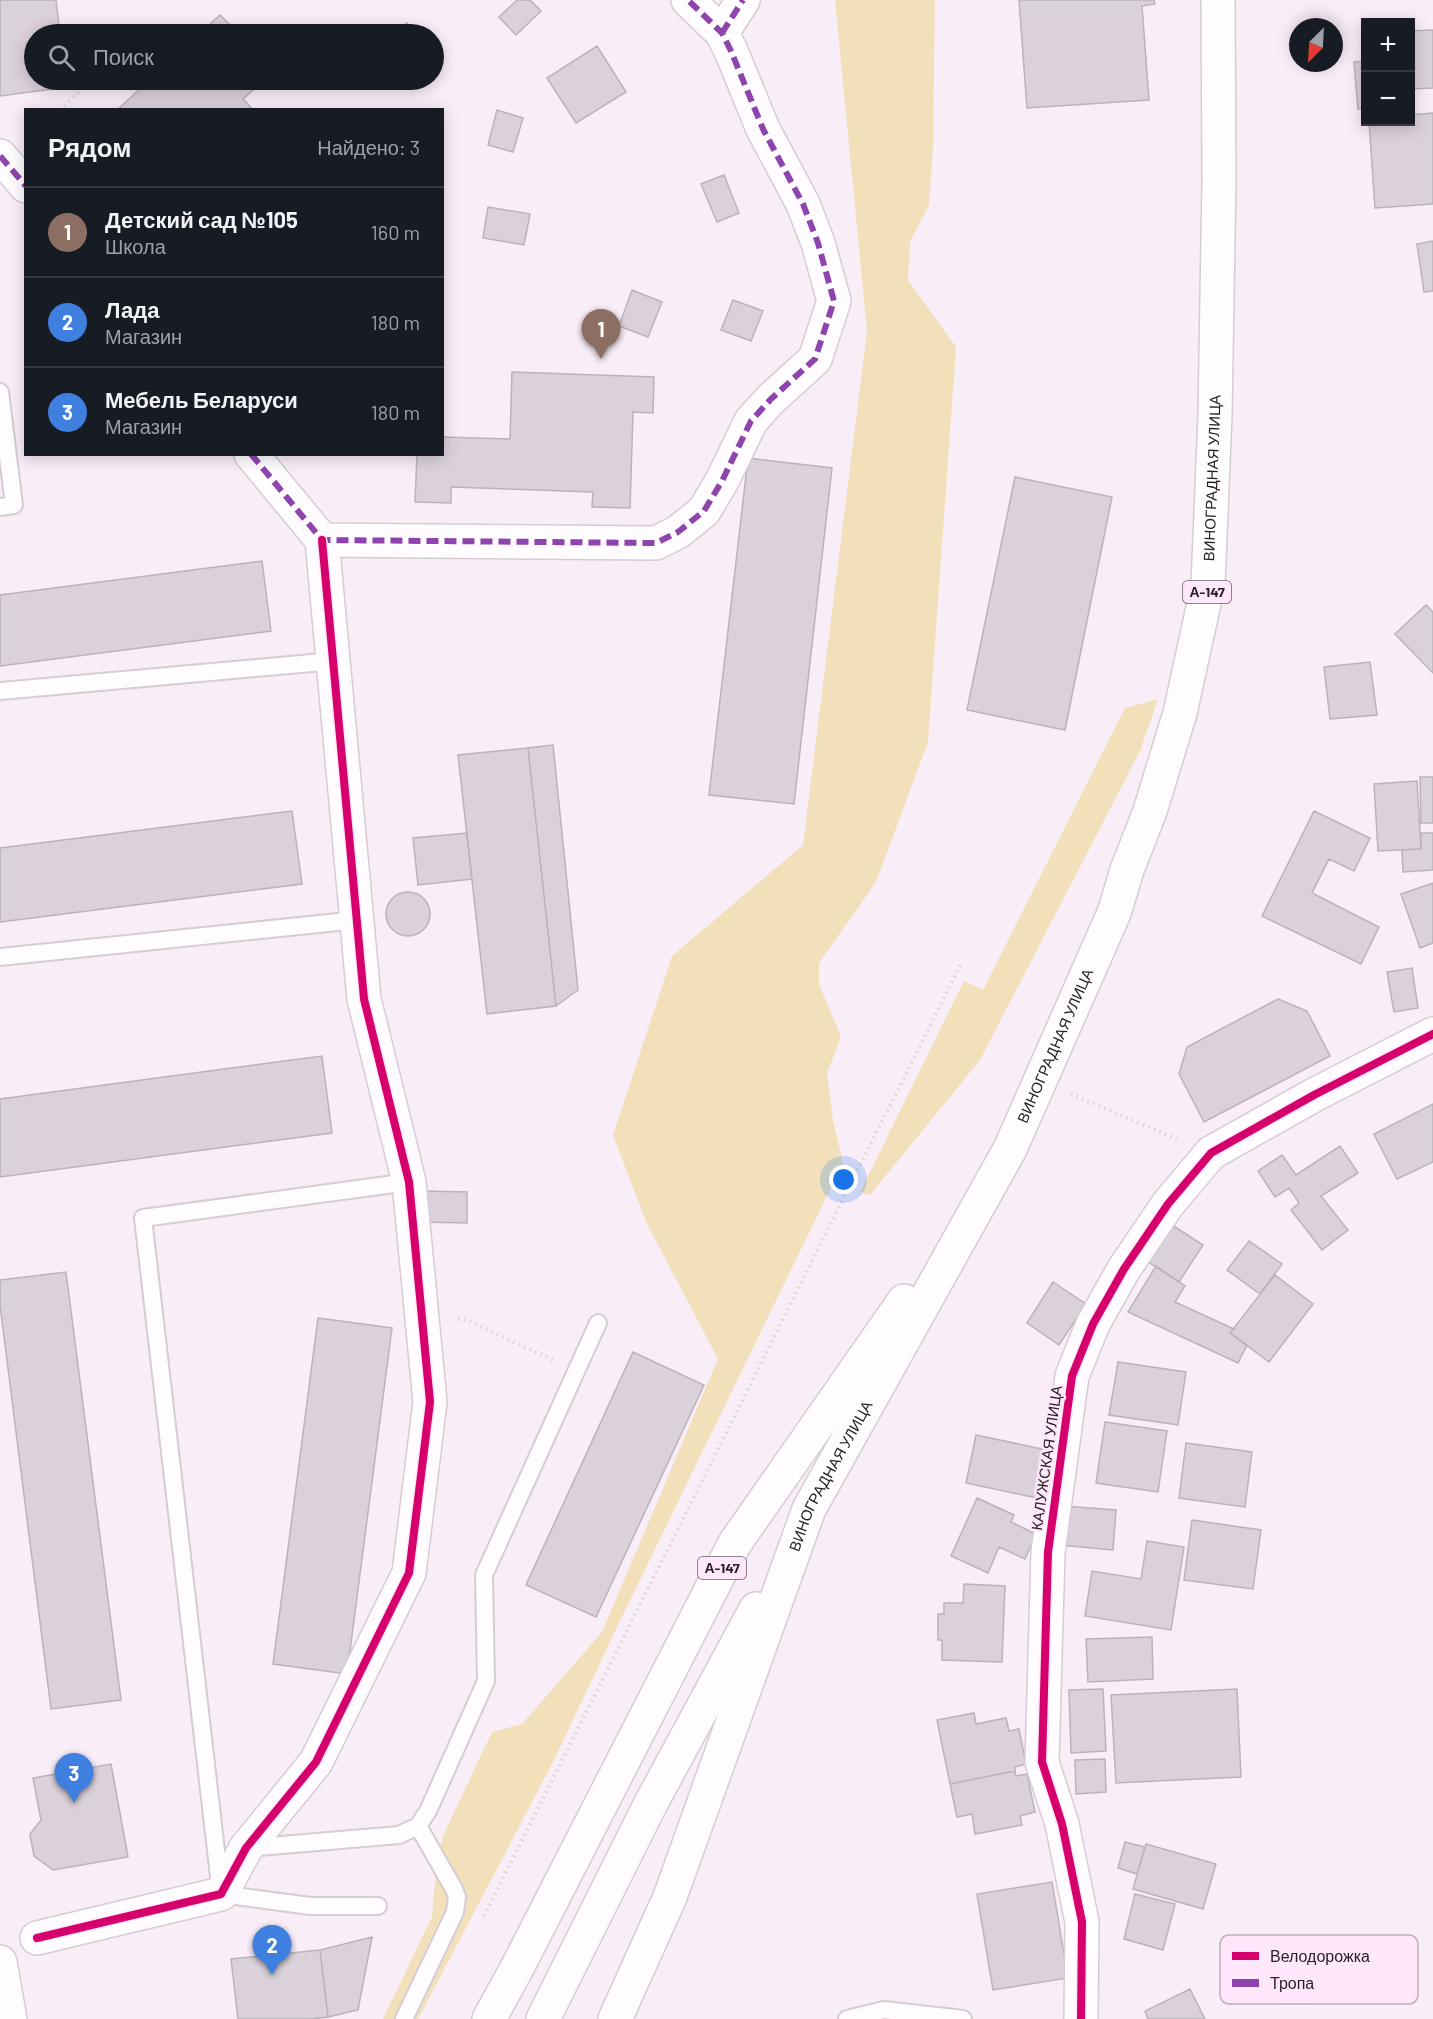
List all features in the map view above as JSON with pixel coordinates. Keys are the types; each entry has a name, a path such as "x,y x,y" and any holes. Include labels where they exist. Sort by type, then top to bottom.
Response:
{"street":[{"path":"322,540 656,543 678,532 704,511 722,481 751,421 771,399 815,359 834,301 818,243 803,204 763,129 722,33 688,0"},
{"path":"722,33 743,0"},
{"name":"ВИНОГРАДНАЯ УЛИЦА","path":"615,2019 670,1897 809,1509 1010,1149 1114,913 1127,870 1150,811 1180,713 1208,585 1215,415 1219,179 1218,0"},
{"path":"0,156 24,184"},
{"path":"37,1938 221,1894 246,1848 316,1762 408,1573 430,1401 409,1182 364,999 322,540 252,456"},
{"name":"КАЛУЖСКАЯ УЛИЦА","path":"1081,2019 1082,1922 1062,1824 1042,1762 1048,1552 1072,1376 1093,1324 1124,1269 1168,1204 1211,1153 1314,1095 1433,1034"},
{"name":"А-147","path":"489,2019 735,1543 1010,1149"},
{"path":"543,2019 650,1805 809,1509"},
{"path":"0,1962 10,2019"}],"lane":[{"path":"0,392 14,505 0,507"},
{"path":"0,691 334,661"},
{"path":"0,957 357,920"},
{"path":"378,1906 310,1906 221,1894 143,1218 409,1182"},
{"path":"246,1848 399,1836 418,1826 428,1811 486,1681 484,1575 598,1323"},
{"path":"404,2019 455,1912 457,1897 418,1826"},
{"path":"847,2019 884,2010 963,2019"}],"path":[{"path":"62,108 80,90"},
{"path":"481,1922 961,964"},
{"path":"1069,1086 1070,1094 1211,1153"},
{"path":"422,1315 467,1320 576,1371"}],"shaded area":[{"path":"835,0 935,0 933,146 929,205 910,242 908,280 956,347 928,742 876,882 819,963 819,984 841,1037 827,1073 833,1121 843,1163 552,1764 418,2019 383,2019 432,1917 436,1868 443,1836 492,1732 522,1724 602,1632 718,1359 646,1222 613,1135 672,956 803,845 867,331"},
{"path":"1158,699 1140,751 980,1060 870,1195 860,1192 964,981 983,990 1125,708"}],"building":[{"path":"0,0 56,0 59,24 24,24 24,90 45,90 0,96"},
{"path":"517,0 530,0 541,11 516,35 499,17"},
{"path":"1019,0 1154,0 1155,4 1142,6 1149,100 1027,108"},
{"path":"220,15 229,24 210,24"},
{"path":"1433,30 1433,88 1415,89 1415,31"},
{"path":"597,46 626,92 576,123 547,78"},
{"path":"1361,61 1361,109 1358,109 1354,62"},
{"path":"139,90 253,90 243,99 251,108 119,108"},
{"path":"497,110 523,118 513,152 488,145"},
{"path":"1433,113 1433,204 1375,208 1369,126 1415,126 1415,115"},
{"path":"724,175 739,213 717,222 701,184"},
{"path":"488,207 530,214 524,245 483,238"},
{"path":"1433,241 1433,291 1424,292 1417,244"},
{"path":"632,290 662,302 648,337 619,326"},
{"path":"733,300 763,311 751,341 721,330"},
{"path":"512,372 654,377 653,413 633,412 630,508 592,507 593,492 451,487 451,503 415,502 417,456 444,456 444,437 510,439"},
{"path":"748,458 832,468 794,804 709,795"},
{"path":"1015,477 1112,497 1065,730 967,710"},
{"path":"262,561 271,631 0,666 0,595"},
{"path":"1426,605 1433,612 1433,673 1395,634"},
{"path":"1370,662 1377,715 1330,719 1324,667"},
{"path":"553,745 578,990 556,1006 528,748"},
{"path":"528,748 556,1006 487,1014 458,755"},
{"path":"1420,777 1433,777 1433,823 1421,823"},
{"path":"1417,781 1421,849 1378,851 1374,784"},
{"path":"292,811 302,884 0,922 0,848"},
{"path":"1314,811 1370,838 1354,871 1329,859 1312,893 1379,927 1361,964 1262,916"},
{"path":"467,833 472,879 418,885 413,838"},
{"path":"1421,833 1433,833 1433,870 1403,872 1402,850 1421,849"},
{"path":"1433,883 1433,943 1420,948 1401,894"},
{"path":"408,892 423,899 430,914 423,929 408,936 393,929 386,914 393,899"},
{"path":"1412,968 1418,1008 1394,1012 1387,972"},
{"path":"1278,999 1307,1011 1330,1056 1204,1122 1179,1074 1187,1047"},
{"path":"322,1056 332,1133 0,1177 0,1099"},
{"path":"1433,1104 1433,1162 1397,1179 1374,1134"},
{"path":"1340,1146 1358,1173 1321,1196 1348,1230 1322,1250 1291,1210 1299,1203 1289,1188 1275,1197 1258,1171 1282,1155 1296,1175"},
{"path":"423,1191 467,1192 467,1223 423,1222"},
{"path":"1169,1223 1203,1245 1179,1282 1145,1260"},
{"path":"1249,1241 1282,1264 1260,1294 1227,1270"},
{"path":"1156,1266 1185,1286 1175,1302 1234,1329 1230,1333 1247,1345 1238,1363 1128,1312"},
{"path":"66,1272 121,1700 51,1709 0,1305 0,1280"},
{"path":"1275,1275 1313,1304 1269,1362 1230,1333"},
{"path":"1053,1282 1086,1304 1059,1345 1027,1323"},
{"path":"318,1318 392,1328 347,1674 273,1664"},
{"path":"633,1352 704,1385 596,1617 526,1585"},
{"path":"1118,1362 1186,1372 1178,1425 1109,1415"},
{"path":"1105,1422 1167,1431 1158,1492 1096,1483"},
{"path":"976,1435 1047,1450 1037,1498 966,1483"},
{"path":"1186,1443 1252,1452 1245,1507 1179,1498"},
{"path":"977,1498 1014,1515 1011,1522 1036,1534 1025,1559 999,1547 988,1573 951,1556"},
{"path":"1063,1506 1116,1510 1113,1550 1060,1545"},
{"path":"1192,1520 1261,1530 1253,1589 1184,1580"},
{"path":"1147,1541 1184,1547 1171,1630 1085,1616 1092,1571 1141,1579"},
{"path":"964,1584 1005,1586 1002,1662 942,1660 942,1640 938,1640 938,1614 944,1614 944,1603 963,1603"},
{"path":"1152,1637 1153,1679 1088,1682 1086,1639"},
{"path":"1103,1689 1106,1751 1071,1753 1069,1690"},
{"path":"1237,1689 1241,1777 1116,1783 1111,1695"},
{"path":"974,1713 976,1724 1006,1718 1009,1731 1019,1729 1026,1764 1015,1767 1015,1771 950,1784 937,1720"},
{"path":"1105,1759 1106,1792 1076,1794 1075,1760"},
{"path":"111,1764 128,1857 53,1870 34,1856 30,1834 41,1820 33,1778"},
{"path":"1015,1771 1016,1776 1027,1774 1035,1812 1020,1816 1022,1825 975,1834 972,1814 957,1817 950,1784"},
{"path":"1125,1842 1145,1847 1137,1874 1118,1868"},
{"path":"1146,1844 1216,1864 1203,1909 1133,1889"},
{"path":"1052,1882 1068,1978 993,1990 977,1894"},
{"path":"1135,1894 1175,1904 1163,1950 1124,1939"},
{"path":"372,1937 358,2010 328,2017 320,1950"},
{"path":"320,1950 328,2017 238,2019 231,1959"},
{"path":"1190,1989 1205,2019 1148,2019 1145,2011"}],"marked path":[{"path":"253,456 322,540 656,543 678,532 704,511 722,481 751,421 771,399 815,359 834,301 818,243 803,204 763,129 731,51 722,33 688,0"},
{"path":"722,33 743,0"},
{"path":"0,156 24,184"}],"cycle path":[{"path":"37,1938 221,1894 246,1848 316,1762 409,1573 430,1402 409,1182 364,999 322,540"},
{"path":"1081,2019 1082,1922 1062,1824 1042,1762 1048,1552 1072,1376 1093,1324 1124,1269 1168,1204 1211,1153 1314,1095 1433,1034"}],"place":[{"name":"Детский сад №105","path":"601,359"},
{"name":"Мебель Беларуси","path":"74,1803"},
{"name":"Лада","path":"272,1975"}]}
